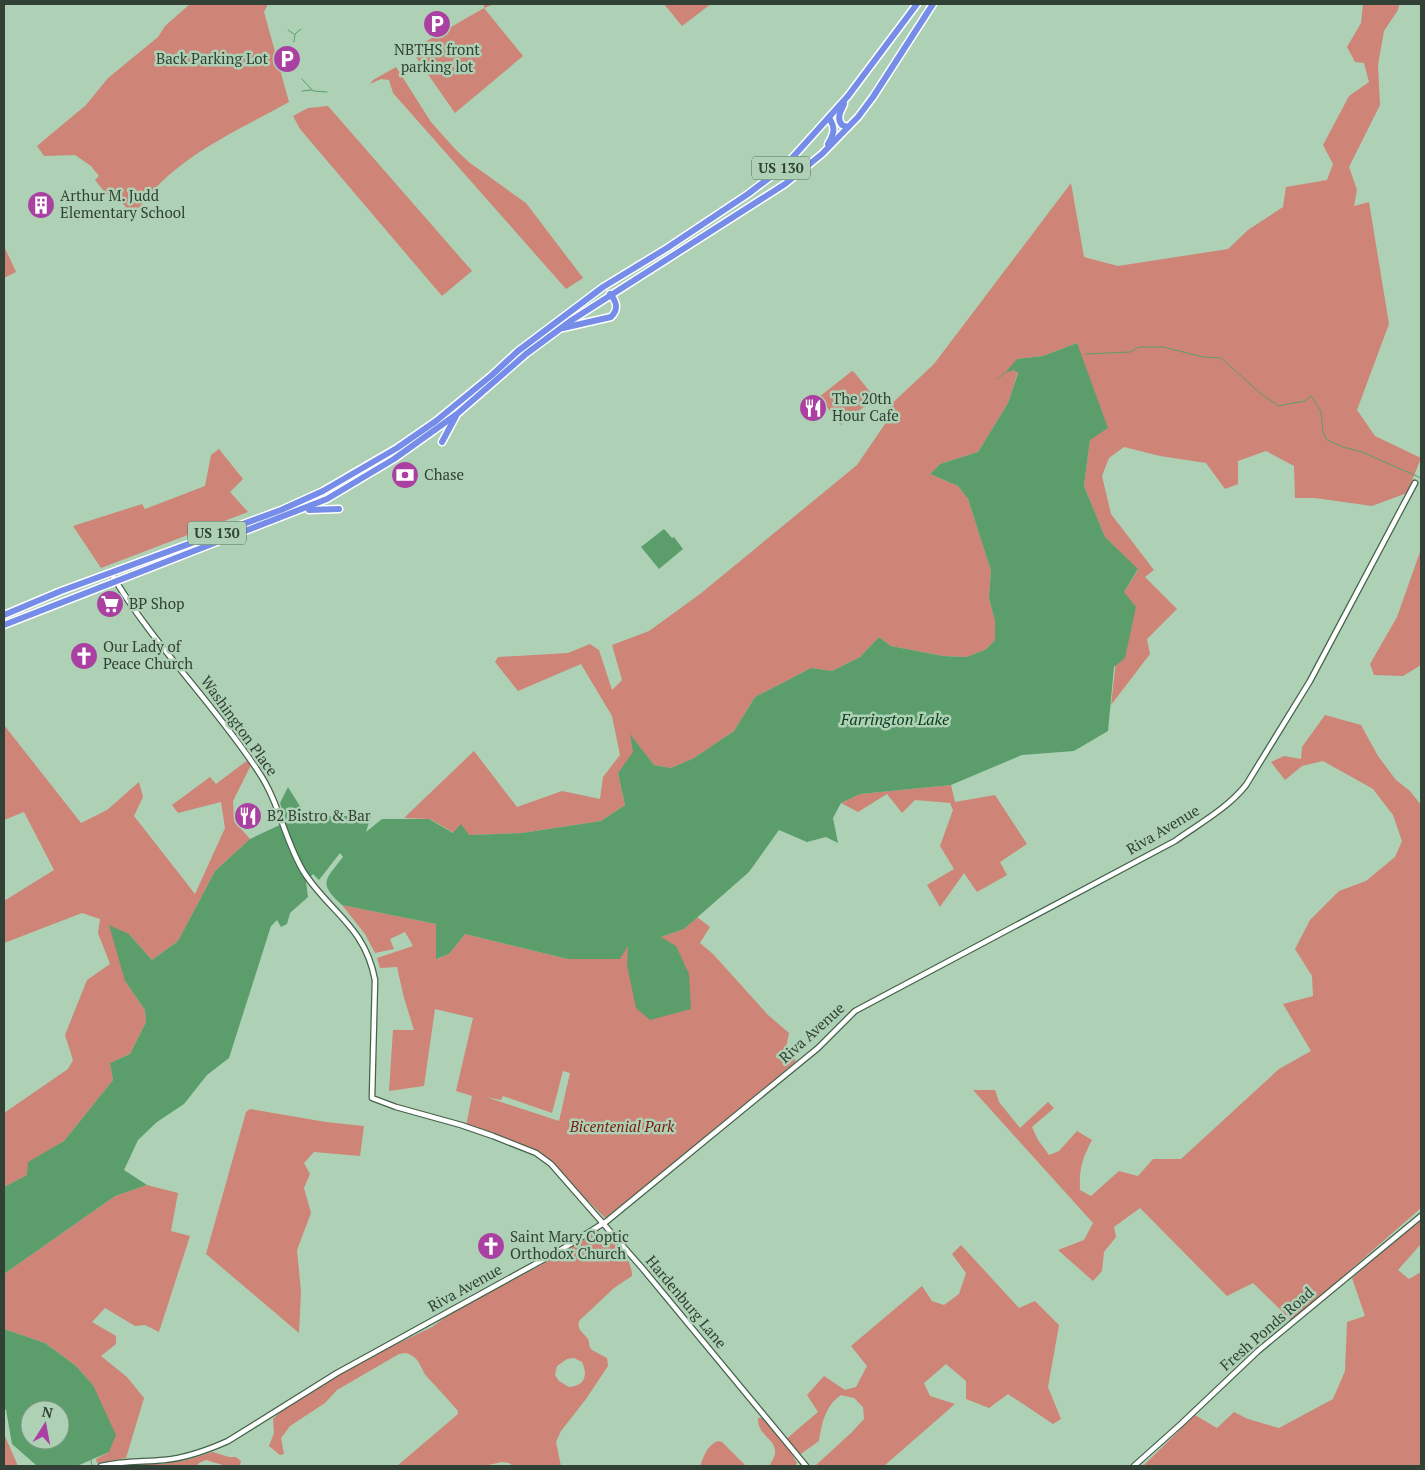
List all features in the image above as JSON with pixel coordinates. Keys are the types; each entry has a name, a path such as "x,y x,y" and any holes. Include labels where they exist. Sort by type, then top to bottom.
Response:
{"highway":[{"name":"US 130","path":"4,625 327,499 381,467 433,432 457,414 524,346 603,287 698,227 773,175 793,157 848,96 917,4"},
{"name":"US 130","path":"4,615 61,591 281,510 322,492 397,448 559,329 610,294 785,184 822,154 858,117 933,4"},
{"path":"848,96 839,117 840,123 848,127"},
{"path":"822,154 834,133 834,125 829,118"},
{"path":"559,329 611,317 616,311 617,306 616,301 610,294"},
{"path":"433,432 440,434 442,442 457,414"},
{"path":"300,511 339,509"}],"street":[{"name":"Riva Avenue","path":"101,1466 183,1457 228,1441 337,1373 559,1251 603,1224 818,1048 855,1011 1175,841 1210,817 1241,792 1310,681 1415,483"},
{"name":"Washington Place","path":"111,573 156,637 258,770 277,805 295,854 305,874 349,923 366,949 375,980 376,1013 372,1098"},
{"name":"Hardenburg Lane","path":"372,1098 396,1108 461,1125 536,1153 562,1175 643,1269 806,1466"},
{"name":"Fresh Ponds Road","path":"1134,1466 1258,1351 1421,1216"}],"green space":[{"path":"190,4 268,4 264,12 289,102 227,135 188,160 153,191 138,209 132,213 118,199 107,195 95,180 99,176 91,166 75,155 44,156 37,146 86,105 108,78 158,37 165,26"},
{"path":"484,4 494,4 484,8"},
{"path":"664,4 711,4 682,26"},
{"path":"1363,4 1399,5 1398,10 1384,31 1378,65 1380,105 1349,167 1357,190 1354,206 1369,202 1389,324 1357,410 1375,436 1421,458 1407,493 1372,506 1315,498 1295,498 1294,466 1266,451 1238,461 1238,484 1225,489 1206,463 1160,456 1124,447 1109,458 1102,476 1111,514 1154,570 1145,577 1177,609 1147,639 1150,654 1111,705 1124,592 1138,570 1105,537 1084,486 1090,440 1077,343 1043,356 1017,359 1013,370 1017,371 1017,375 1008,403 978,452 940,464 930,474 958,486 968,499 991,571 989,598 995,621 995,640 985,650 966,657 943,656 891,646 879,637 860,657 832,671 811,668 755,697 734,731 694,758 671,768 654,765 631,736 634,752 618,773 625,805 601,821 522,833 469,835 454,833 430,819 404,818 474,751 517,807 562,791 600,799 603,777 620,755 612,716 581,664 518,691 495,662 498,657 568,653 590,644 599,650 612,690 622,680 612,645 649,631 700,594 857,465 890,419 886,409 934,364 1071,183 1084,257 1118,266 1228,249 1248,230 1283,207 1286,187 1327,180 1333,164 1323,145 1349,96 1369,82 1364,63 1355,62 1347,47 1361,23"},
{"path":"484,8 523,56 455,113 411,50"},
{"path":"396,67 431,122 470,163 526,203 583,278 566,289 393,93 389,80 381,79 370,84 373,80"},
{"path":"328,106 472,271 442,296 300,129 293,116 308,108"},
{"path":"4,246 16,272 4,278"},
{"path":"852,371 875,398 841,425 819,397"},
{"path":"219,449 243,479 230,492 248,512 101,568 73,526 142,504 145,509 205,486 211,455"},
{"path":"1421,549 1421,665 1403,676 1374,675 1370,664 1397,617"},
{"path":"1325,715 1361,725 1378,756 1396,780 1410,791 1421,805 1421,1208 1292,1321 1253,1283 1227,1296 1140,1208 1114,1227 1116,1237 1104,1252 1102,1271 1093,1281 1058,1250 1084,1240 1093,1223 973,1090 995,1090 999,1102 1020,1128 1048,1102 1054,1108 1032,1127 1038,1140 1049,1155 1059,1151 1077,1131 1092,1140 1082,1164 1080,1183 1080,1190 1091,1196 1119,1171 1138,1176 1153,1159 1181,1159 1279,1069 1311,1051 1283,1004 1313,996 1312,976 1295,949 1310,920 1339,891 1366,881 1395,857 1402,841 1393,815 1373,789 1323,761 1302,766 1285,780 1271,762 1284,756 1301,759 1302,747"},
{"path":"4,725 81,823 107,810 139,782 143,797 134,816 195,894 225,828 221,802 178,813 172,805 210,777 216,784 249,759 252,763 233,801 234,821 250,839 215,871 178,941 152,960 129,934 125,981 145,1010 146,1022 130,1054 110,1063 113,1080 64,1141 29,1162 27,1175 4,1187 4,1113 68,1069 73,1060 65,1035 87,980 110,964 98,933 100,919 82,913 4,943 4,901 54,870 24,812 4,820"},
{"path":"951,785 955,802 995,795 1027,844 1000,862 1007,875 977,892 964,873 940,907 927,885 954,869 940,846 953,810 950,803 915,800 902,813 887,794 858,812 841,803 860,794"},
{"name":"Bicentenial Park","path":"342,905 436,924 437,959 449,954 465,934 568,959 661,937 684,929 697,917 710,927 700,943 713,954 768,1015 789,1033 786,1048 796,1061 732,1119 605,1218 542,1154 466,1126 472,1096 456,1091 473,1018 435,1009 424,1086 389,1091 393,1030 414,1030 397,967 380,968 377,958 413,946 405,932 390,939 394,949 375,953 365,934","holes":["563,1071 570,1073 559,1121 486,1097 501,1100 503,1096 552,1113"]},
{"path":"250,1109 326,1122 364,1126 360,1156 314,1152 304,1163 310,1174 304,1188 311,1213 297,1250 301,1291 299,1333 206,1254 246,1112"},
{"path":"147,1185 178,1193 171,1231 190,1236 159,1332 145,1325 135,1326 105,1308 92,1322 116,1336 116,1344 101,1356 127,1377 144,1398 126,1458 97,1463 96,1459 109,1452 93,1385 76,1366 45,1343 4,1329 4,1274 115,1196"},
{"path":"1421,1215 1421,1244 1398,1270 1409,1279 1421,1272 1421,1466 1143,1466 1195,1415 1217,1428 1234,1412 1248,1419 1279,1428 1333,1399 1345,1371 1347,1322 1365,1316 1352,1278"},
{"path":"598,1231 607,1237 624,1255 632,1271 632,1276 614,1288 579,1321 580,1329 588,1339 591,1349 607,1358 608,1366 586,1399 561,1431 556,1442 561,1466 513,1466 502,1462 484,1466 397,1466 458,1414 458,1411 426,1375 418,1361 406,1353 399,1354 337,1390 325,1403 290,1426 281,1438 284,1454 280,1455 269,1446 274,1433 273,1419 281,1411 346,1370 432,1327 447,1316 541,1265","holes":["574,1358 582,1362 585,1375 579,1384 569,1387 559,1381 555,1375 557,1366 567,1359"]},
{"path":"961,1245 1019,1308 1035,1301 1059,1325 1048,1387 1061,1419 1053,1424 1008,1394 989,1408 966,1399 966,1381 946,1364 924,1383 930,1396 955,1404 884,1466 815,1466 864,1419 863,1407 854,1398 841,1395 831,1404 828,1410 823,1421 819,1441 798,1456 785,1440 818,1412 807,1395 824,1376 845,1390 856,1387 867,1366 851,1346 922,1286 932,1301 944,1305 959,1294 966,1273 952,1254"},
{"path":"758,1418 764,1420 791,1453 797,1463 795,1466 769,1466 774,1457 774,1445 762,1431"},
{"path":"4,1434 18,1466 4,1466"},
{"path":"718,1441 722,1442 746,1466 700,1466 709,1448"},
{"path":"213,1452 236,1457 241,1461 240,1465 226,1466 206,1460 197,1466 141,1466 141,1464 183,1461"}],"water":[{"name":"Farrington Lake","path":"1077,343 1108,428 1090,440 1084,486 1105,537 1138,569 1124,592 1136,607 1125,658 1114,667 1108,731 1074,751 1022,755 951,785 860,794 841,803 833,818 838,843 826,837 807,842 779,830 749,872 684,929 661,937 676,946 689,974 691,1009 650,1020 636,1008 627,965 628,946 620,959 568,959 465,934 449,954 436,959 436,924 342,905 334,898 329,891 327,881 343,857 340,853 319,880 313,874 306,882 308,897 290,913 287,924 281,927 277,920 271,926 229,1058 207,1075 184,1104 157,1122 138,1140 124,1170 147,1185 115,1196 4,1274 4,1187 27,1175 28,1162 64,1141 113,1080 110,1063 130,1054 146,1022 145,1010 125,981 109,925 129,934 152,960 178,941 215,871 250,839 286,822 280,803 288,787 306,816 371,816 366,832 382,819 429,819 453,833 461,824 469,835 522,833 601,821 625,805 618,773 633,752 630,734 654,765 671,768 694,758 734,731 755,697 811,668 832,671 860,657 879,637 891,646 943,656 966,657 985,650 995,640 995,621 989,598 991,571 968,499 958,486 930,474 940,464 978,452 1008,403 1018,373 1014,370 1005,373 1017,359 1043,356"},
{"path":"664,529 672,538 674,537 683,549 659,569 641,547"},
{"path":"4,1329 45,1343 76,1366 93,1385 116,1435 109,1452 77,1466 37,1466 12,1444 6,1410 4,1408"}],"waterway":[{"path":"294,42 295,34 301,29"},
{"path":"288,30 294,34"},
{"path":"302,79 313,91 327,92"},
{"path":"302,91 312,90"},
{"path":"1086,354 1130,352 1139,347 1163,347 1203,357 1221,358 1260,393 1278,406 1305,401 1311,396 1321,411 1323,432 1327,440 1362,452 1421,478"},
{"path":"997,379 1005,373"},
{"path":"91,1460 92,1466"}],"place":[{"name":"NBTHS front parking lot","path":"437,24"},
{"name":"Back Parking Lot","path":"287,59"},
{"name":"Arthur M. Judd Elementary School","path":"41,205"},
{"name":"The 20th Hour Cafe","path":"813,408"},
{"name":"Chase","path":"405,475"},
{"name":"BP Shop","path":"110,604"},
{"name":"Our Lady of Peace Church","path":"84,656"},
{"name":"B2 Bistro & Bar","path":"248,816"},
{"name":"Saint Mary Coptic Orthodox Church","path":"491,1246"}]}
